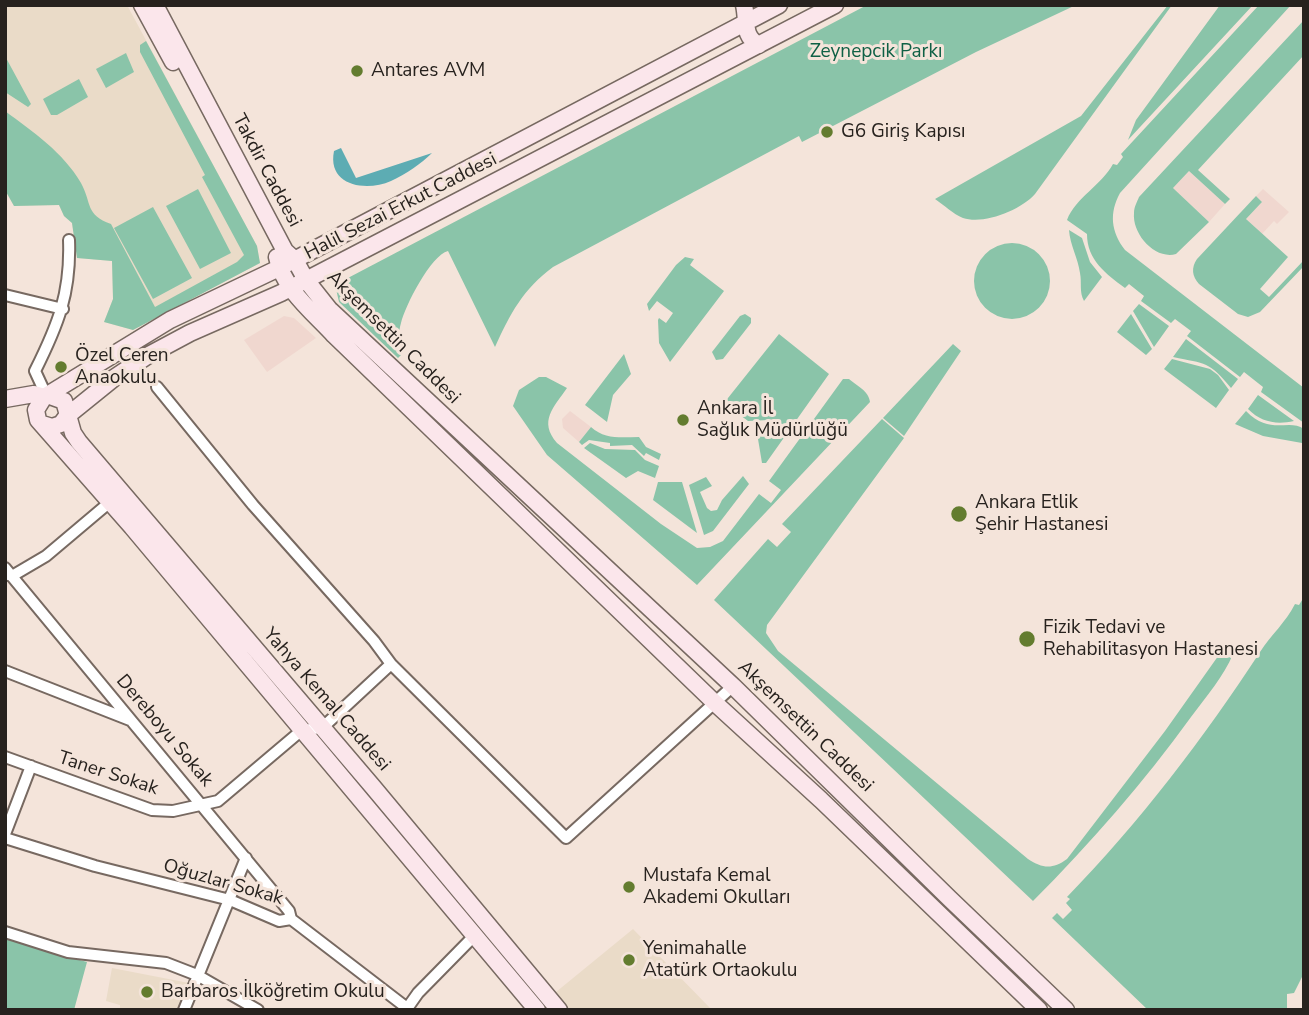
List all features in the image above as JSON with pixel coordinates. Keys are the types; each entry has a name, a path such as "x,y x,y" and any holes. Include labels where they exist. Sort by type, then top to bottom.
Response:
{"main road":[{"name":"Takdir Caddesi","path":"142,5 277,255 279,268"},
{"name":"Takdir Caddesi","path":"155,5 285,251 295,260"},
{"name":"Halil Sezai Erkut Caddesi","path":"769,7 746,13 295,260 306,280 835,5"},
{"path":"769,7 778,20 776,36"},
{"path":"746,13 747,35 759,45"},
{"path":"5,400 34,394 47,397 64,401 67,415 57,426 40,422 36,410 47,397 170,320 295,260"},
{"path":"67,415 147,356 290,288 279,268"},
{"name":"Akşemsettin Caddesi","path":"1039,1010 821,800 715,703 334,335 290,288 306,280 329,309 369,348 733,686 1066,1010"},
{"name":"Yahya Kemal Caddesi","path":"5,400 26,409 40,422 110,502 537,1010"},
{"name":"Yahya Kemal Caddesi","path":"67,415 79,442 559,1010"}],"street":[{"path":"47,397 35,371 63,309 70,270 69,240"},
{"path":"5,295 63,309"},
{"path":"157,387 253,505 374,641 391,664 566,838 733,686"},
{"path":"8,573 46,556 110,502"},
{"name":"Dereboyu Sokak","path":"8,573 202,803 289,911 291,919"},
{"path":"302,730 322,728 391,664"},
{"path":"5,671 133,721"},
{"name":"Taner Sokak","path":"5,757 152,810 173,811 218,801 302,730"},
{"path":"5,836 31,766"},
{"name":"Oğuzlar Sokak","path":"5,836 95,866 230,900 279,921 291,919 406,1009"},
{"path":"184,1010 246,858"},
{"path":"5,932 68,951 166,963 197,975 258,1010"},
{"path":"406,1009 418,993 475,935"}],"shaded area":[{"path":"5,5 127,5 257,246 260,263 133,330 104,322 113,299 112,261 77,258 72,223 64,216 59,205 14,206 5,190"},
{"path":"1189,171 1225,204 1209,222 1173,188"},
{"path":"1263,189 1289,212 1277,224 1274,221 1262,234 1246,219 1262,202 1256,196"},
{"path":"284,316 294,318 316,338 267,372 244,340"},
{"path":"570,411 591,427 579,442 563,428 562,419"},
{"name":"Yenimahalle Atatürk Ortaokulu","path":"633,929 712,1010 571,1010 556,992"},
{"name":"Barbaros İlköğretim Okulu","path":"112,968 189,983 179,1010 120,1010 120,1005 106,1001"}],"green space":[{"name":"Zeynepcik Parkı","path":"867,5 1076,5 976,52 802,142 799,136 553,267 533,284 518,303 495,347 448,251 427,271 403,315 399,335 401,355 398,358 339,302 336,289 346,279"},
{"path":"1168,5 1172,5 1029,200 1002,215 972,220 959,216 935,199 1081,116"},
{"path":"1220,5 1253,5 1128,140 1136,120"},
{"path":"1259,5 1291,5 1120,193 1114,208 1113,222 1125,250 1304,388 1304,423 1261,392 1263,387 1244,372 1240,377 1187,336 1191,331 1175,319 1171,323 1141,301 1144,296 1129,284 1125,288 1111,277 1094,259 1087,234 1067,220 1076,205 1113,164 1117,165 1123,157 1121,154"},
{"path":"1304,20 1304,55 1198,170 1230,199 1225,204 1189,171 1173,188 1209,222 1176,254 1168,255 1153,249 1141,237 1134,221 1134,209 1139,197"},
{"path":"146,41 257,246 260,263 133,330 104,322 113,299 112,261 77,258 72,223 64,216 59,205 14,206 5,190 5,111 47,143 74,172 90,208 97,217 111,224 155,307 237,262 244,255 140,52 140,45"},
{"path":"126,53 134,72 106,88 96,69"},
{"path":"5,56 31,104 28,107 5,92"},
{"path":"79,79 88,97 57,115 51,115 43,99"},
{"path":"198,189 231,253 200,269 166,206"},
{"path":"1256,196 1262,202 1246,219 1288,257 1260,289 1269,297 1304,260 1304,266 1260,312 1248,317 1238,314 1199,284 1193,269 1197,259"},
{"path":"153,207 192,278 153,299 114,228"},
{"path":"1069,230 1082,238 1090,262 1102,277 1084,301 1079,267"},
{"path":"1012,243 1026,246 1039,254 1047,267 1050,281 1047,295 1039,308 1026,316 1012,319 998,316 985,308 977,295 974,281 977,267 985,254 998,246"},
{"path":"685,257 694,259 690,265 724,291 670,362 659,343 658,320 659,318 666,323 673,313 657,301 649,311 647,304"},
{"path":"1139,304 1169,326 1154,347 1133,311"},
{"path":"745,314 751,318 751,323 723,359 716,360 712,352 740,316"},
{"path":"1131,314 1152,349 1146,355 1117,332"},
{"path":"779,334 829,374 766,463 762,463 758,439 769,420 748,421 724,403"},
{"path":"1186,339 1238,379 1231,388 1212,368 1173,357"},
{"path":"953,344 961,351 904,436 883,418"},
{"path":"624,354 631,374 613,395 607,422 585,405"},
{"path":"1172,359 1210,369 1218,375 1229,390 1216,408 1164,369"},
{"path":"539,377 546,377 567,388 553,408 548,421 551,435 557,443 661,524 697,548 710,547 723,541 759,494 771,503 781,490 769,481 843,379 849,379 862,389 870,402 697,585 547,455 513,406 519,390"},
{"path":"1258,395 1294,421 1281,423 1258,417 1248,409"},
{"path":"1246,411 1263,423 1292,425 1304,429 1302,443 1263,436 1235,424"},
{"path":"882,419 904,438 767,625 766,633 778,651 1028,859 1047,866 1057,865 1067,859 1165,731 1221,652 1228,649 1233,654 1214,686 1155,765 1096,835 1033,901 714,600 768,539 777,547 791,532 782,524"},
{"path":"591,427 608,436 639,437 646,447 661,454 659,460 646,453 644,456 632,445 610,446 610,443 589,440 582,445 579,442"},
{"path":"590,443 605,449 635,450 645,460 659,466 655,478 638,471 626,478 584,448"},
{"path":"743,476 749,484 713,531 704,535 689,485 706,477 712,486 700,492 707,508 711,511 717,510 722,500"},
{"path":"658,482 682,482 697,533 653,500"},
{"path":"1304,597 1304,973 1294,993 1287,994 1287,1010 1148,1010 1052,918 1057,913 1063,919 1072,910 1066,903 1070,899 1067,897 1170,779 1264,646 1295,604 1299,605"},
{"path":"5,939 87,962 74,1010 5,1010"}],"water":[{"path":"341,148 356,178 432,153 391,181 360,186 342,179 336,172 333,163 334,151"}],"place":[{"name":"Antares AVM","path":"357,71"},
{"name":"G6 Giriş Kapısı","path":"827,132"},
{"name":"Özel Ceren Anaokulu","path":"61,367"},
{"name":"Ankara İl Sağlık Müdürlüğü","path":"683,420"},
{"name":"Ankara Etlik Şehir Hastanesi","path":"959,514"},
{"name":"Fizik Tedavi ve Rehabilitasyon Hastanesi","path":"1027,639"},
{"name":"Mustafa Kemal Akademi Okulları","path":"629,887"},
{"name":"Yenimahalle Atatürk Ortaokulu","path":"629,960"},
{"name":"Barbaros İlköğretim Okulu","path":"147,992"}]}
